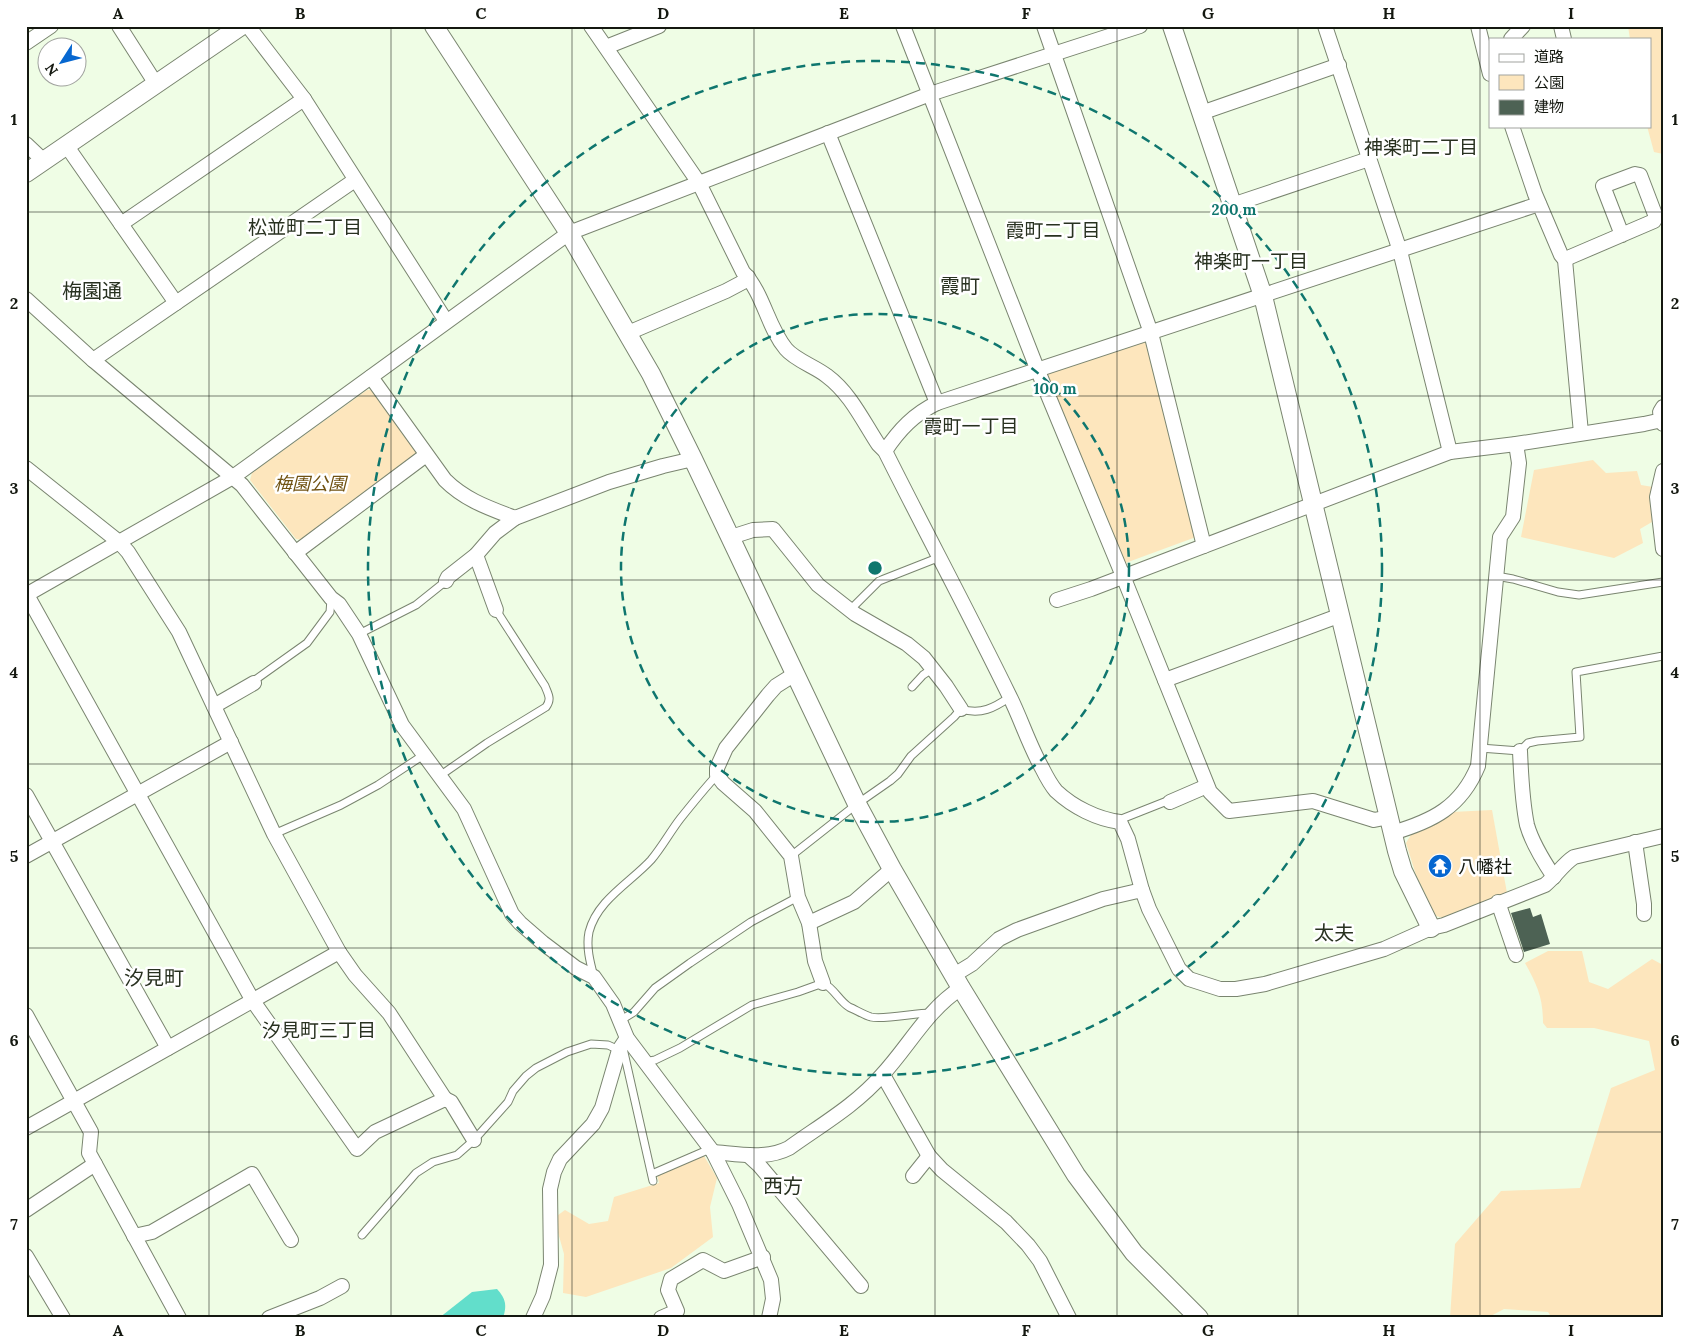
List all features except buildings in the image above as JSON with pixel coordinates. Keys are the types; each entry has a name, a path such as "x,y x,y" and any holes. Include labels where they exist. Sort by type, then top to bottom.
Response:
{"street":[{"path":"27,41 50,26"},
{"path":"119,26 156,84"},
{"path":"26,173 241,26"},
{"path":"248,26 304,99 446,322"},
{"path":"434,26 570,233 651,374 693,458 857,804 957,982 1076,1175 1134,1253 1199,1318"},
{"path":"591,26 699,182 743,272 754,283 780,340 788,351 828,376 835,383 885,451 1010,697 1032,751 1055,790 1096,816 1120,822 1128,839 1149,909 1179,969 1189,980 1220,989 1249,987 1384,949 1431,928 1444,925 1498,902 1545,885 1574,857 1663,836"},
{"path":"606,47 659,26"},
{"path":"903,26 1038,371 1207,786 1210,792 1229,811 1313,801 1391,825 1411,828 1436,815 1460,798 1478,766 1500,537 1513,517 1519,463 1516,444"},
{"path":"1044,26 1151,333 1204,546"},
{"path":"445,1099 375,1132 357,1149 253,1001 27,595 233,477 570,233 930,94 1140,26"},
{"path":"1172,26 1263,296 1312,504 1403,871 1431,928"},
{"path":"1325,26 1400,251 1450,452"},
{"path":"1478,26 1489,66"},
{"path":"1512,38 1523,26"},
{"path":"1201,112 1339,65"},
{"path":"121,224 304,99"},
{"path":"1514,128 1539,204 1564,260 1582,433"},
{"path":"828,133 937,403"},
{"path":"26,144 44,161"},
{"path":"66,145 176,303"},
{"path":"1232,205 1370,159"},
{"path":"1564,260 1570,257 1622,235 1654,221 1656,217 1640,176 1635,174 1603,186 1622,235"},
{"path":"93,360 355,180"},
{"path":"885,451 900,430 911,419 924,409 937,403 1539,204"},
{"path":"628,333 726,291 743,282 748,277"},
{"path":"26,299 93,360 242,485 331,598 339,604 359,634 402,725 441,775 464,809 507,904 516,918 543,943 576,968 594,977 613,1004 620,1020 623,1045 602,1108 593,1124 560,1159 554,1172 550,1188 551,1265 543,1296 533,1318"},
{"path":"371,377 426,456 457,492 484,507 514,518"},
{"path":"1057,600 1091,589 1450,452 1516,444 1644,424 1662,417"},
{"path":"295,552 426,456"},
{"path":"446,581 448,577 476,555 494,533 514,518 608,482 693,458"},
{"path":"26,468 120,542 128,552 179,632 274,834 339,952 355,975 389,1013 445,1099 451,1102 474,1140"},
{"path":"1663,471 1657,497 1663,549"},
{"path":"731,538 753,530 773,529 818,585 850,610 907,644 924,658 961,709"},
{"path":"476,555 496,610"},
{"path":"1165,680 1341,615"},
{"path":"795,674 776,686 740,729 726,748 717,768 717,775 723,783 755,811 791,856 798,898 809,923 815,961 823,983"},
{"path":"214,706 254,684"},
{"path":"26,856 231,742"},
{"path":"1520,751 1528,826 1544,862 1554,877"},
{"path":"1170,802 1207,786"},
{"path":"26,795 168,1048"},
{"path":"1635,842 1644,914"},
{"path":"809,923 854,902 892,869"},
{"path":"712,1151 769,1155 789,1148 859,1099 883,1075 972,964 999,940 1017,930 1103,899 1142,890"},
{"path":"1498,902 1516,955"},
{"path":"26,1128 339,952"},
{"path":"26,1015 75,1101 90,1132 89,1153 180,1318"},
{"path":"623,1045 645,1062 712,1151 740,1204 771,1280 773,1299 768,1318"},
{"path":"883,1075 929,1156 942,1170 1006,1222 1028,1245 1040,1261 1069,1318"},
{"path":"748,1155 759,1165 860,1286"},
{"path":"913,1176 929,1156"},
{"path":"26,1210 95,1164"},
{"path":"134,1236 152,1232 252,1174 291,1240"},
{"path":"26,1256 62,1318"},
{"path":"660,1318 676,1312 668,1290 671,1279 703,1260 724,1271 762,1257"},
{"path":"269,1318 320,1298 342,1286"}],"lane":[{"path":"850,610 878,581 940,557"},
{"path":"1496,576 1513,578 1564,593 1579,595 1663,582"},
{"path":"359,634 416,605 446,581"},
{"path":"254,684 255,680 307,643 330,612 331,598"},
{"path":"441,775 486,744 546,708 549,704 550,697 545,686 496,610"},
{"path":"1480,748 1520,751 1528,743 1580,737 1576,672 1663,656"},
{"path":"912,687 923,675 932,669"},
{"path":"791,856 898,774 911,756 961,709 977,711 992,709 1010,697"},
{"path":"274,834 341,805 378,785 424,754"},
{"path":"594,977 589,958 589,931 602,906 652,858 680,819 717,775"},
{"path":"1120,822 1124,818 1167,801 1170,802"},
{"path":"620,1020 634,1012 655,988 690,963 752,922 798,898"},
{"path":"645,1062 655,1060 680,1048 752,1004 798,992 823,983 848,1006 872,1017 931,1013"},
{"path":"362,1236 416,1173 433,1162 457,1155 474,1140 508,1102 526,1076 536,1068 566,1052 591,1044 623,1045 652,1178 712,1151"}],"green space":[{"path":"1628,26 1663,26 1663,154 1654,152 1648,128 1652,128 1652,38 1630,38"},
{"path":"1144,336 1196,537 1120,565 1045,373"},
{"name":"梅園公園","path":"367,390 375,390 417,450 415,457 304,540 296,539 250,480 252,473"},
{"path":"1593,460 1606,473 1637,471 1641,485 1653,487 1652,522 1640,529 1643,543 1614,558 1521,537 1534,470"},
{"path":"1492,810 1507,893 1443,918 1436,916 1416,875 1406,843 1412,833 1452,812"},
{"path":"1548,951 1582,951 1589,982 1608,989 1652,959 1663,965 1663,1318 1552,1318 1548,1312 1504,1309 1487,1318 1450,1318 1455,1244 1501,1191 1580,1188 1611,1088 1655,1070 1649,1041 1594,1028 1547,1028 1543,1023 1542,1006 1538,992 1525,963"},
{"path":"704,1156 717,1178 710,1207 713,1237 671,1268 586,1297 563,1293 564,1254 554,1218 565,1210 589,1224 608,1221 614,1197 659,1183 657,1175"}],"water":[{"path":"497,1289 505,1302 503,1318 439,1318 472,1292"}],"place":[{"name":"八幡社","path":"1440,866"}],"district":[{"name":"神楽町二丁目","path":"1421,147"},
{"name":"松並町二丁目","path":"305,227"},
{"name":"霞町二丁目","path":"1053,230"},
{"name":"神楽町一丁目","path":"1251,261"},
{"name":"霞町","path":"960,285"},
{"name":"梅園通","path":"92,290"},
{"name":"霞町一丁目","path":"971,426"},
{"name":"太夫","path":"1334,932"},
{"name":"汐見町","path":"154,977"},
{"name":"汐見町三丁目","path":"319,1030"},
{"name":"西方","path":"783,1185"}]}
